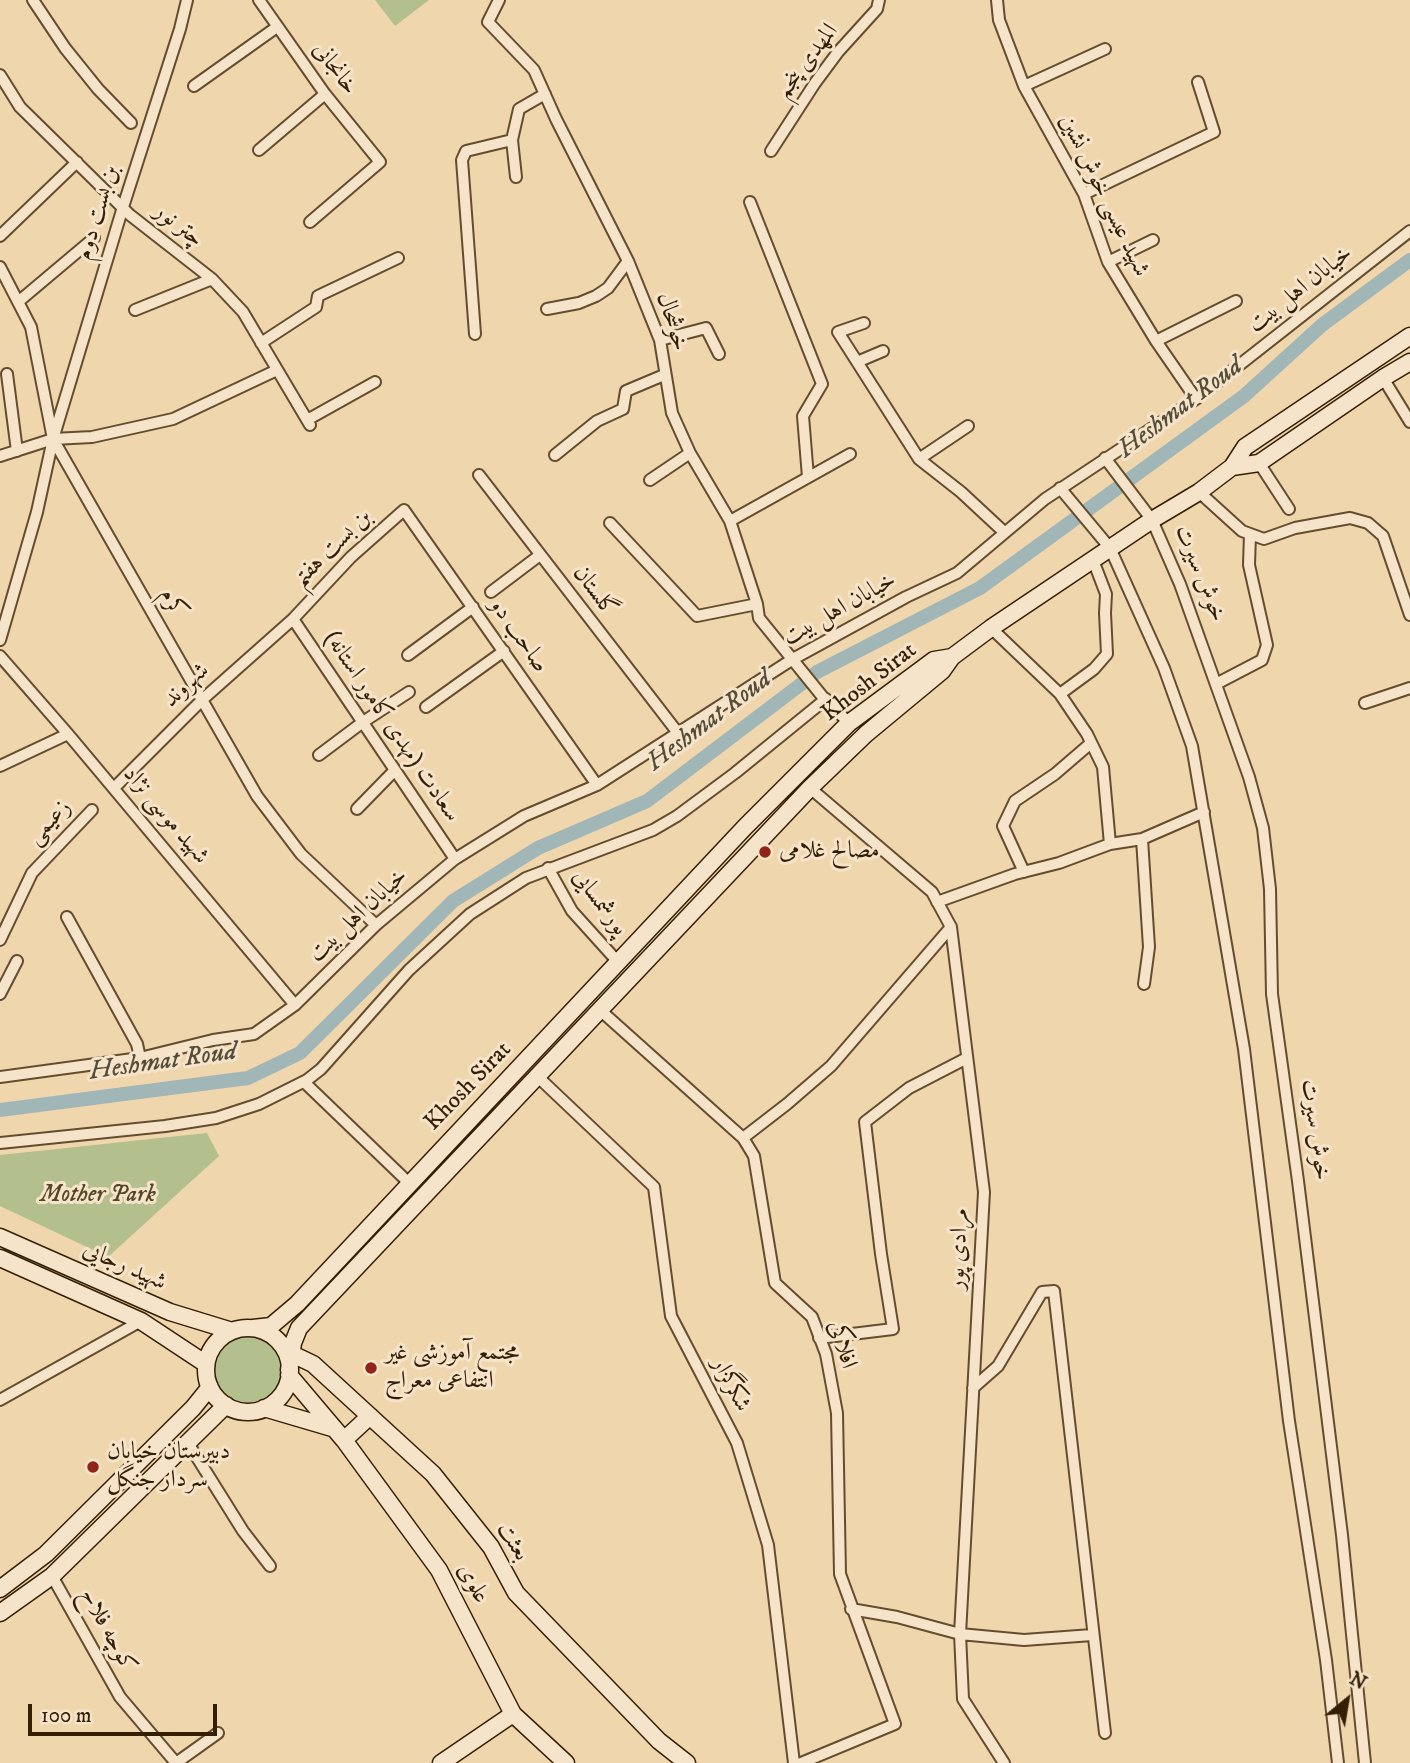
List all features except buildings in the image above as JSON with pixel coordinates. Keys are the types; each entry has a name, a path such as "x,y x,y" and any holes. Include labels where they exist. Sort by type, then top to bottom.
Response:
{"main road":[{"name":"خوش سیرت","path":"952,657 1110,548 1199,492 1232,467 1245,447 1410,336"},
{"name":"خوش سیرت","path":"1232,467 1259,463 1410,362"},
{"name":"Khosh Sirat","path":"253,1328 271,1326 280,1320 745,827 849,723 934,660 952,657"},
{"name":"Khosh Sirat","path":"290,1366 299,1328 810,788 866,734 942,671 952,657"},
{"name":"شهید رجایی","path":"0,1237 170,1312 232,1331"},
{"path":"341,1255 346,1264 355,1270"},
{"name":"شهید رجایی","path":"0,1258 141,1321 206,1364"},
{"path":"264,1408 281,1395 290,1366 286,1354 273,1336 253,1328 232,1331 215,1344 206,1364 206,1375 214,1395 226,1405 242,1411 264,1408 332,1428"},
{"name":"بعثت","path":"290,1366 313,1364 433,1474 491,1547 516,1593 659,1741 687,1763"},
{"name":"علوی","path":"290,1366 332,1428 344,1440 439,1570 513,1714 566,1763"},
{"path":"0,1589 46,1554 193,1408 210,1387"},
{"path":"0,1613 52,1576 226,1405"},
{"path":"344,1440 370,1416"},
{"path":"441,1763 513,1714"}],"street":[{"path":"33,0 65,48 98,89 131,123"},
{"name":"بن بست دوم","path":"0,640 37,512 53,439 187,0"},
{"name":"خانجانی","path":"259,0 325,94 380,162 310,222"},
{"name":"خوشحال","path":"499,0 488,22 534,70 628,261 660,340 672,413 690,453 730,522 757,604 759,618 824,698 849,723"},
{"name":"المهدی پنجم","path":"771,151 815,83 838,52 877,9 879,0"},
{"name":"شهید عیسی خوش نشین","path":"997,0 999,20 1024,86 1084,194 1108,262 1156,341 1196,399"},
{"path":"194,86 277,27"},
{"path":"1024,86 1105,49"},
{"name":"چتر نور","path":"0,75 20,107 122,207 212,279 243,312 309,423 375,382"},
{"path":"1084,194 1214,132 1198,82"},
{"path":"259,150 325,94"},
{"path":"516,177 512,140 519,109 545,94"},
{"path":"475,334 463,160 466,151 512,140"},
{"path":"0,236 77,162"},
{"path":"750,202 822,384 803,416 808,477"},
{"name":"خیابان اهل بیت","path":"0,1077 140,1058 213,1040 254,1034 295,1005 376,925 454,859 524,816 597,785 678,733 906,597 957,573 1045,499 1196,399 1410,231"},
{"path":"18,302 94,238"},
{"path":"1108,262 1153,240"},
{"path":"261,343 316,307 317,296 398,258"},
{"path":"547,309 579,303 596,296 608,288 628,261"},
{"name":"کرم","path":"0,267 31,327 53,439 257,796 301,854 376,925"},
{"path":"135,310 212,279"},
{"path":"1156,341 1236,301"},
{"path":"864,323 838,332 919,459 961,492 1004,533"},
{"path":"660,340 706,328 719,355"},
{"path":"857,362 883,351"},
{"path":"0,456 53,439 92,437 173,419 277,370"},
{"path":"7,374 17,451"},
{"path":"555,455 597,421 623,409 626,391 664,375"},
{"path":"1383,378 1410,422"},
{"path":"919,459 968,426"},
{"path":"650,480 690,453"},
{"path":"730,522 849,454"},
{"path":"1105,458 1152,520"},
{"path":"1259,463 1289,509"},
{"name":"گلستان","path":"479,475 678,733"},
{"path":"1060,488 1110,548 1164,668 1192,746 1244,1049 1289,1421 1326,1660 1338,1763"},
{"path":"1199,492 1242,531 1264,539 1295,528 1350,518 1368,523 1383,536 1410,615"},
{"name":"صاحب دو","path":"404,510 597,785"},
{"name":"بن بست هفتم","path":"293,619 351,557 404,510"},
{"name":"خوش سیرت","path":"1152,520 1180,584 1249,777 1263,828 1270,889 1272,994 1340,1521 1365,1763"},
{"path":"610,523 697,616 757,604"},
{"path":"1216,684 1262,660 1267,645 1249,565 1250,534"},
{"path":"491,592 540,555"},
{"path":"1060,694 1094,669 1108,654 1106,594 1093,560"},
{"path":"408,655 473,607"},
{"name":"شهروند","path":"114,788 203,699 293,619"},
{"name":"سعادت (مهدی کامور استانه)","path":"293,619 454,859"},
{"path":"991,628 1060,694 1091,743 1103,767 1110,844"},
{"path":"426,707 504,652"},
{"name":"شهید موسی نژاد","path":"0,656 295,1005"},
{"path":"1365,703 1410,688"},
{"path":"319,755 362,722 409,692"},
{"path":"0,1143 177,1125 216,1118 259,1104 304,1082 321,1069 409,970 463,921 506,890 548,869 572,863 653,830 677,816 735,773 824,698"},
{"path":"0,766 68,734"},
{"path":"1024,872 1003,826 1015,801 1055,774 1091,743"},
{"path":"357,810 395,770"},
{"name":"مرادی پور","path":"810,788 932,892 951,927 984,1192 960,1634 963,1699 1004,1763"},
{"name":"زعیمی","path":"0,940 32,873 92,810"},
{"path":"937,902 1110,844 1142,839 1204,812"},
{"path":"1142,839 1149,947 1144,984"},
{"name":"پورشمسایی","path":"548,869 572,911 618,962"},
{"path":"67,917 137,1044 140,1058"},
{"path":"743,1138 831,1066 951,927"},
{"path":"0,993 17,961"},
{"name":"افلاکی","path":"600,1010 743,1138 754,1156 775,1283 812,1317 826,1354 837,1413 839,1574 895,1724 801,1763"},
{"path":"819,1338 893,1329 865,1122 909,1088 967,1058"},
{"name":"شکرگزار","path":"537,1076 654,1187 671,1317 737,1443 768,1545 794,1763"},
{"path":"304,1082 409,1182"},
{"path":"973,1388 998,1366 1042,1292 1054,1291 1105,1733"},
{"path":"0,1400 141,1321"},
{"path":"188,1443 243,1531 270,1566"},
{"name":"کوچه فلاح","path":"52,1576 120,1697 176,1763 218,1733"},
{"path":"851,1609 897,1617 960,1634 1024,1640 1092,1635"}],"green space":[{"path":"375,0 429,0 395,26"},
{"name":"Mother Park","path":"207,1133 219,1156 108,1257 0,1206 0,1155"},
{"path":"255,1335 276,1350 282,1362 280,1382 272,1393 255,1403 241,1403 224,1393 216,1382 214,1362 224,1345 235,1337"}],"waterway":[{"name":"Heshmat Roud","path":"0,1110 248,1078 300,1053 453,901 538,848 647,801 817,672 980,588 1244,396 1322,325 1410,260"}],"place":[{"name":"مصالح غلامی","path":"765,852"},
{"name":"مجتمع آموزشی غیر انتفاعی معراج","path":"371,1368"},
{"name":"دبیرستان خیابان سردار جنگل","path":"93,1467"}]}
